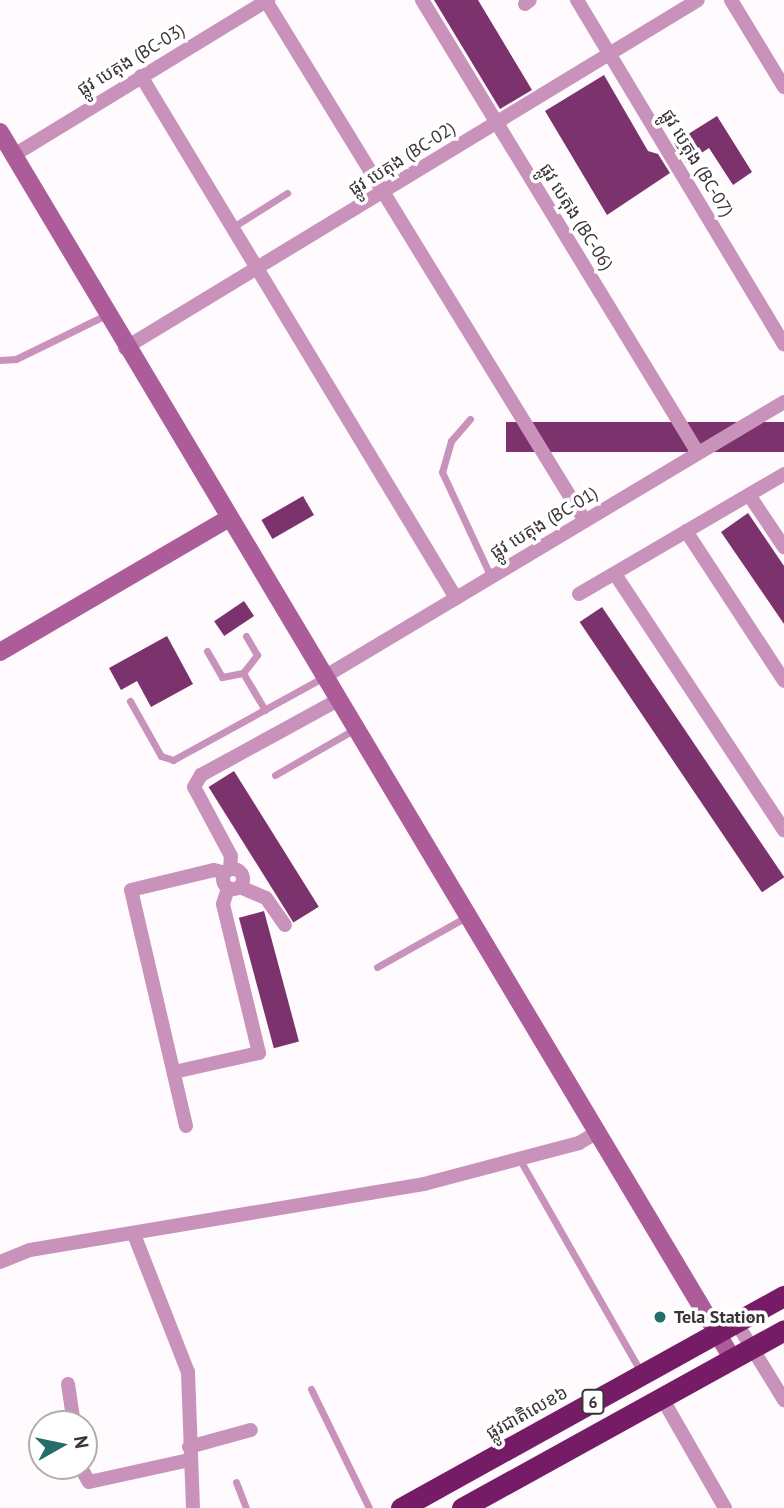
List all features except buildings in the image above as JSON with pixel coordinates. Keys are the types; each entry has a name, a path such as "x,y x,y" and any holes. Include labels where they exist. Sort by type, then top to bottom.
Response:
{"highway":[{"name":"ផ្លូវជាតិលេខ៦","path":"401,1508 784,1296"},
{"name":"6","path":"473,1505 784,1330"}],"main road":[{"path":"0,132 125,348 599,1131 732,1358"},
{"path":"0,652 229,518"}],"street":[{"name":"ផ្លូវ បេតុង (BC-06)","path":"422,0 698,453"},
{"name":"ផ្លូវ បេតុង (BC-07)","path":"578,0 784,345"},
{"name":"ផ្លូវ បេតុង (BC-02)","path":"125,348 698,0"},
{"path":"731,0 784,87"},
{"path":"267,1 585,521"},
{"name":"ផ្លូវ បេតុង (BC-03)","path":"14,155 267,1"},
{"path":"141,76 456,598"},
{"name":"ផ្លូវ បេតុង (BC-01)","path":"324,677 784,402"},
{"path":"579,594 784,474"},
{"path":"749,495 784,548"},
{"path":"687,531 784,681"},
{"path":"615,574 783,827"},
{"path":"234,888 227,871 231,856 194,787 201,775 338,700"},
{"path":"186,1126 131,890 214,870 227,871"},
{"path":"234,888 266,898 285,925"},
{"path":"174,1072 259,1053 223,904 234,888"},
{"path":"0,1262 30,1250 135,1237 424,1184 520,1160 599,1131"},
{"path":"135,1237 188,1372 193,1508"},
{"path":"736,1322 784,1400"},
{"path":"68,1384 72,1410"},
{"path":"662,1398 725,1508"},
{"path":"98,1479 189,1454 251,1430"}],"lane":[{"path":"233,227 287,193"},
{"path":"0,360 16,359 106,315"},
{"path":"470,419 451,441 442,472 491,577"},
{"path":"207,651 222,677 243,674 257,655 246,636"},
{"path":"243,674 265,710"},
{"path":"130,701 161,756 173,760 324,677"},
{"path":"275,775 356,729"},
{"path":"377,967 468,915"},
{"path":"520,1160 642,1375"},
{"path":"311,1389 369,1508"},
{"path":"236,1482 246,1508"}],"place":[{"name":"Tela Station","path":"660,1317"}]}
